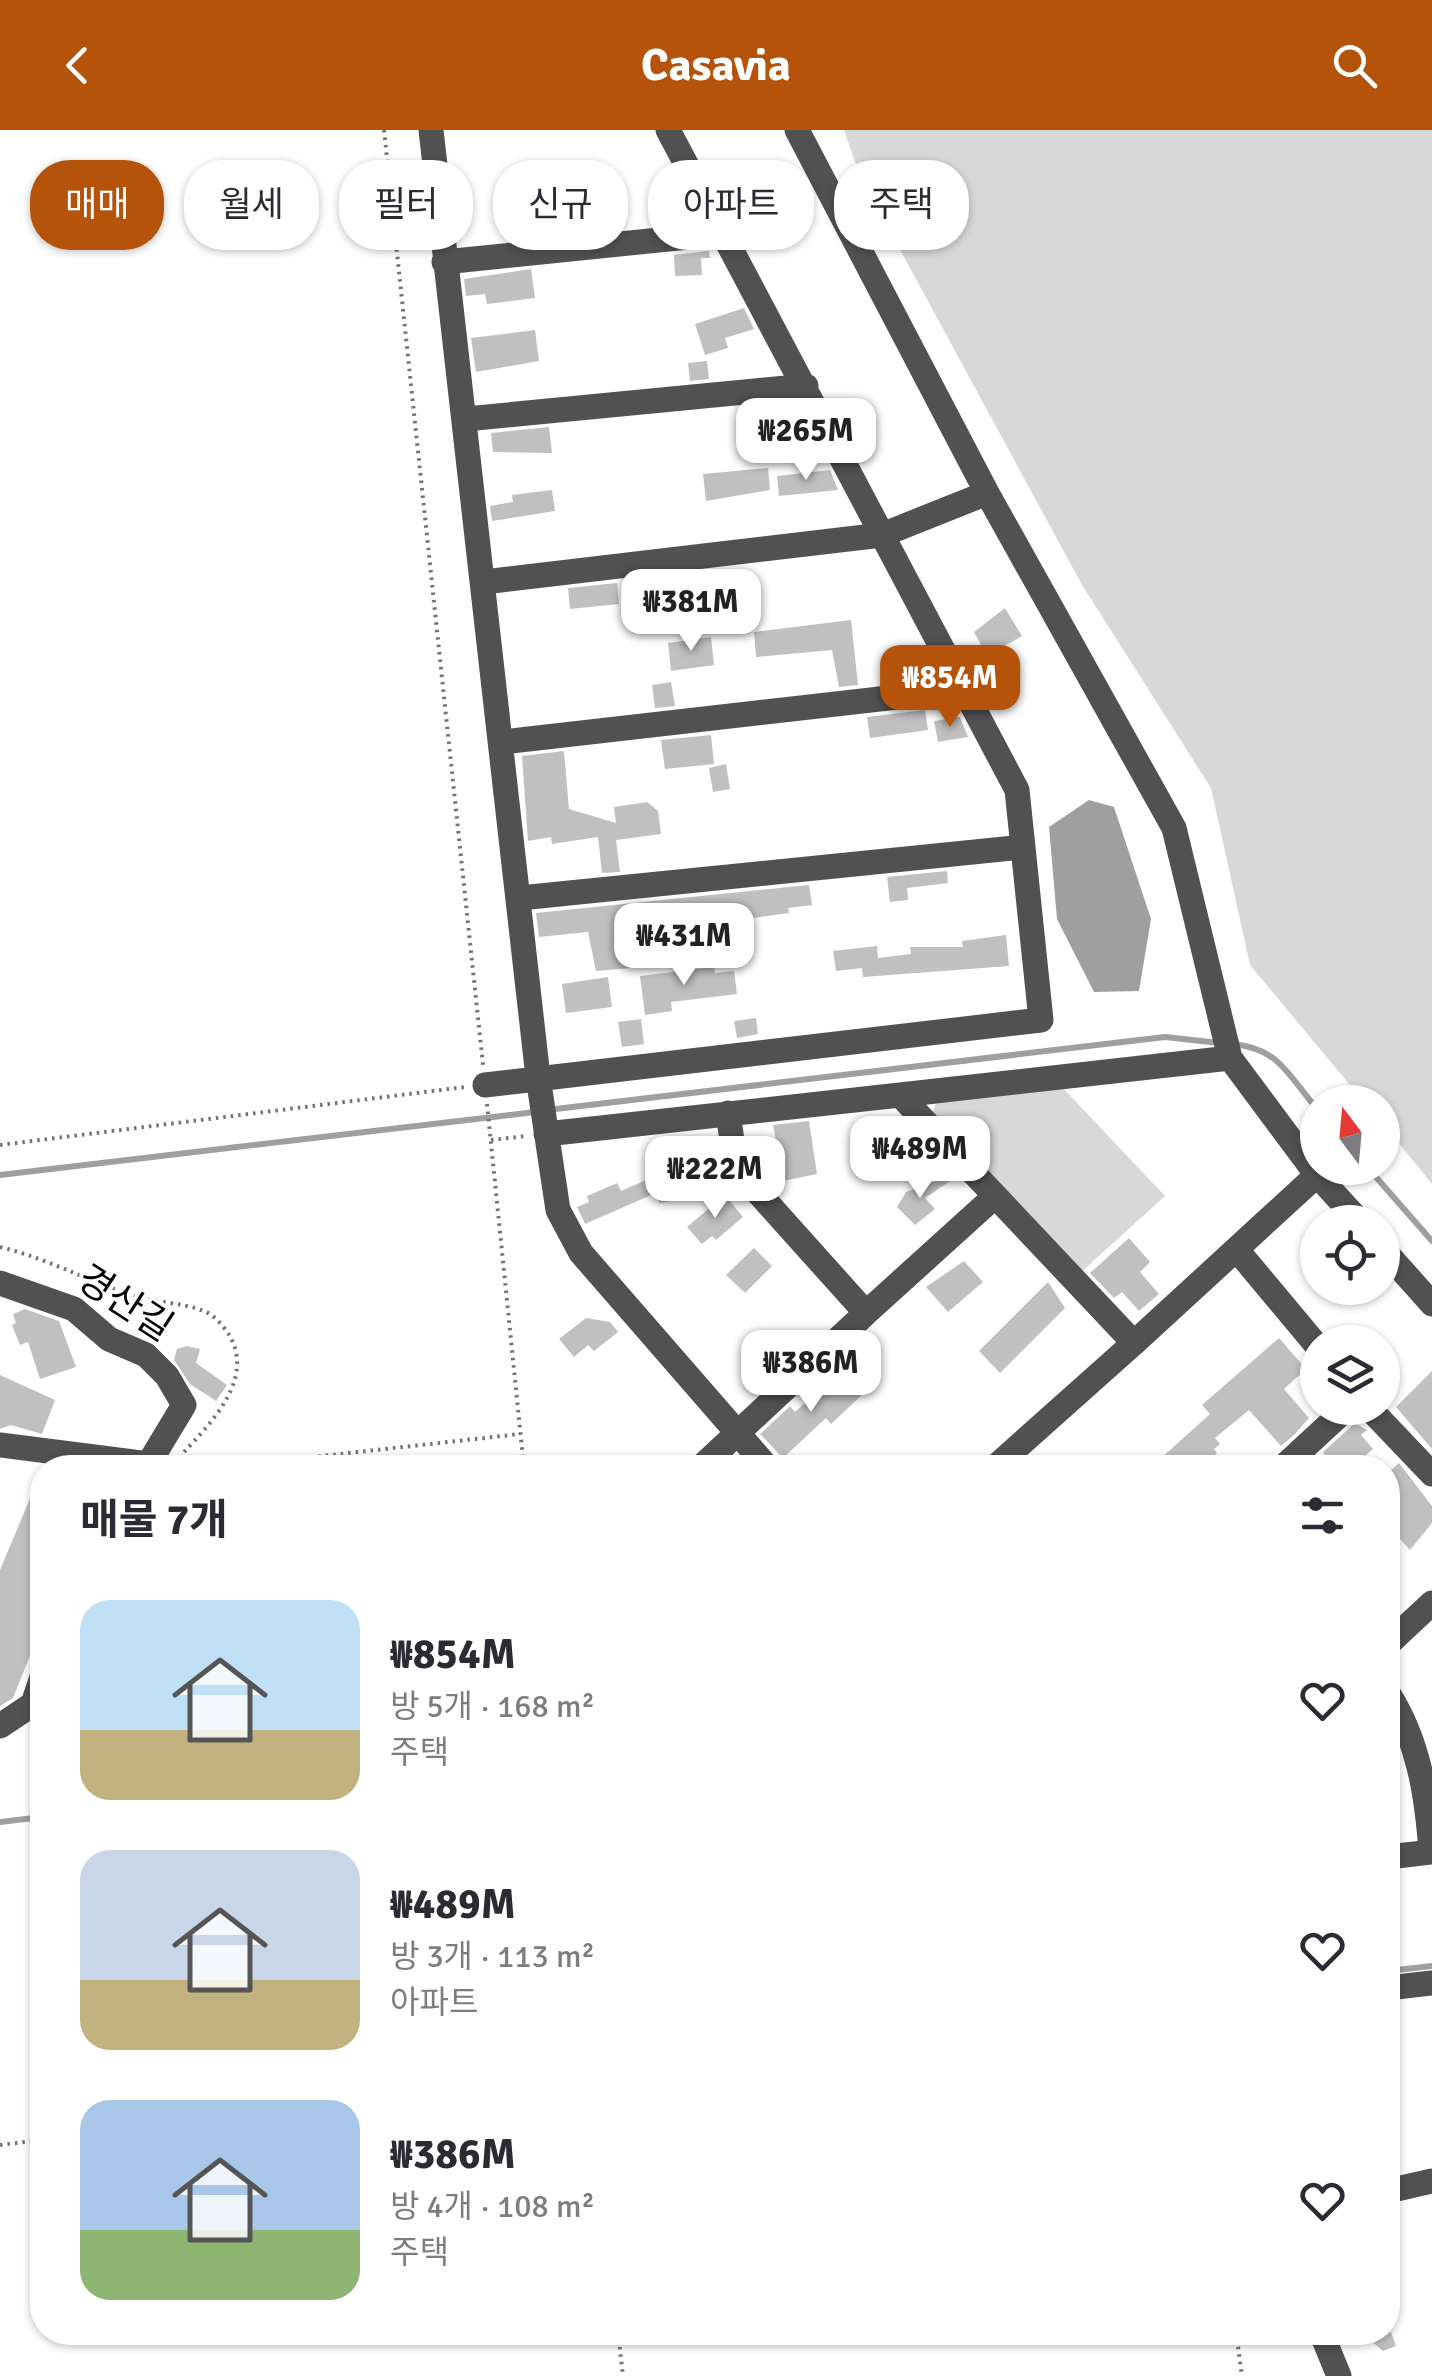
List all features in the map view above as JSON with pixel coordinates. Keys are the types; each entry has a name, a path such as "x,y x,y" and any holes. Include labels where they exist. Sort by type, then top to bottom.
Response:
{"street":[{"path":"431,130 538,1077 558,1210 581,1253 756,1455"},
{"path":"668,130 685,160"},
{"path":"797,130 988,493 1174,828 1230,1058 1300,1151"},
{"path":"444,262 648,241"},
{"path":"485,1085 1042,1020 1017,790 736,250"},
{"path":"466,419 806,386"},
{"path":"484,582 882,535 988,493"},
{"path":"502,742 968,690"},
{"path":"520,898 1022,847"},
{"path":"546,1134 1230,1058"},
{"path":"900,1094 1134,1343"},
{"path":"728,1113 736,1168 866,1313"},
{"path":"1009,1455 1305,1185"},
{"path":"1327,1185 1345,1205"},
{"path":"713,1455 994,1198"},
{"path":"1237,1250 1300,1325"},
{"path":"1400,1268 1432,1304"},
{"name":"경산길","path":"0,1283 33,1291 74,1309 109,1339 146,1355 167,1376 184,1405 154,1455"},
{"path":"1296,1455 1329,1425"},
{"path":"1385,1425 1432,1474"},
{"name":"경산길","path":"4,1454 30,1456"},
{"path":"1400,1633 1432,1603"},
{"path":"0,1726 30,1706"},
{"path":"1400,1713 1427,1792 1431,1852 1400,1856"},
{"path":"1400,1987 1432,1983"},
{"path":"1400,2189 1432,2181"},
{"path":"1326,2345 1339,2376"}],"path":[{"path":"384,130 522,1455"},
{"path":"0,1145 485,1085"},
{"path":"491,1140 546,1134"},
{"path":"0,1247 63,1266 142,1299 210,1313 226,1330 240,1354 236,1382 209,1426 183,1453"},
{"path":"331,1455 520,1434"},
{"path":"0,2144 30,2141"},
{"path":"619,2345 623,2376"},
{"path":"1238,2345 1242,2376"}],"shaded area":[{"path":"844,130 1432,130 1432,1184 1400,1145 1400,1085 1350,1085 1250,965 1211,788 1082,585 900,250 969,250 969,160 854,160"},
{"path":"1089,800 1114,807 1151,919 1139,991 1094,992 1057,919 1049,827"},
{"path":"1062,1087 1165,1196 1079,1274 931,1116 936,1103"}],"building":[{"path":"709,251 710,258 701,258 702,275 675,276 674,255"},
{"path":"531,269 535,298 487,304 485,294 466,296 464,279"},
{"path":"744,308 754,329 725,338 728,348 705,355 695,324"},
{"path":"535,330 539,361 476,372 471,338"},
{"path":"707,361 709,379 690,381 688,363"},
{"path":"549,427 552,453 493,452 491,433"},
{"path":"768,468 770,490 706,501 703,474"},
{"path":"830,470 838,490 779,496 777,476"},
{"path":"552,490 555,511 492,521 490,506 513,502 512,495"},
{"path":"617,583 619,604 570,609 568,588"},
{"path":"1005,608 1022,636 987,656 974,632"},
{"path":"851,620 858,685 839,687 832,650 756,657 754,632"},
{"path":"711,637 714,665 671,671 668,643"},
{"path":"671,682 675,706 655,708 652,685"},
{"path":"925,710 928,730 870,738 867,717"},
{"path":"960,717 968,737 938,742 934,721"},
{"path":"711,735 714,764 665,769 661,740"},
{"path":"564,751 569,809 616,823 614,807 647,802 658,811 661,834 616,840 620,872 602,873 598,837 552,844 551,837 528,841 522,756"},
{"path":"726,764 730,789 713,792 709,768"},
{"path":"947,871 948,883 907,888 908,900 890,902 887,877"},
{"path":"809,885 812,905 788,908 789,913 695,926 695,931 678,933 675,908 623,915 621,958 631,968 596,971 588,932 539,937 536,913"},
{"path":"1006,935 1009,966 863,977 862,968 836,971 833,951 877,946 878,958 911,954 910,947 963,947 962,941"},
{"path":"714,967 715,973 734,971 737,994 671,1002 672,1011 645,1015 640,976"},
{"path":"608,977 612,1007 566,1013 562,984"},
{"path":"756,1018 758,1034 737,1038 734,1021"},
{"path":"641,1019 644,1044 622,1047 618,1022"},
{"path":"809,1121 817,1174 783,1181 773,1125"},
{"path":"877,1140 894,1160 877,1175 859,1156"},
{"path":"691,1174 694,1198 659,1203 658,1192 585,1224 577,1207 589,1202 587,1196 617,1183 621,1191 648,1179"},
{"path":"947,1177 950,1181 925,1198 935,1209 915,1225 897,1207 906,1192"},
{"path":"720,1199 729,1200 743,1217 716,1240 712,1236 702,1244 687,1227"},
{"path":"1129,1238 1150,1262 1140,1272 1159,1294 1139,1311 1122,1292 1114,1298 1090,1273"},
{"path":"754,1248 772,1266 745,1293 726,1275"},
{"path":"964,1261 983,1282 948,1312 926,1287"},
{"path":"1048,1282 1065,1308 1000,1373 979,1351"},
{"path":"25,1309 59,1321 76,1367 40,1379 28,1342 20,1345 12,1325 16,1323 13,1314"},
{"path":"586,1318 610,1322 618,1332 594,1351 588,1345 574,1357 559,1339"},
{"path":"1279,1338 1300,1362 1300,1374 1284,1389 1300,1408 1303,1425 1281,1446 1249,1410 1215,1438 1220,1444 1214,1449 1215,1455 1164,1455 1210,1414 1202,1405"},
{"path":"177,1349 200,1349 196,1363 227,1385 216,1401 190,1384 174,1360"},
{"path":"1432,1371 1432,1449 1400,1412 1400,1403"},
{"path":"844,1374 863,1394 831,1424 826,1418 786,1455 780,1455 760,1434 790,1406 795,1412 830,1380 834,1384"},
{"path":"0,1375 55,1400 42,1434 11,1425 0,1429"},
{"path":"1353,1425 1367,1430 1361,1435 1373,1449 1366,1455 1323,1452"},
{"path":"1400,1464 1432,1506 1432,1523 1410,1550 1400,1539"},
{"path":"30,1499 30,1656 13,1698 0,1706 0,1570"},
{"path":"1376,2345 1396,2345 1396,2346 1383,2351"}],"waterway":[{"path":"547,1110 1165,1037 1220,1043"},
{"path":"1233,1044 1273,1058 1300,1087"},
{"path":"0,1175 535,1112"},
{"path":"1383,1185 1432,1241"},
{"path":"0,1822 30,1818"},
{"path":"1400,1970 1432,1966"}]}
